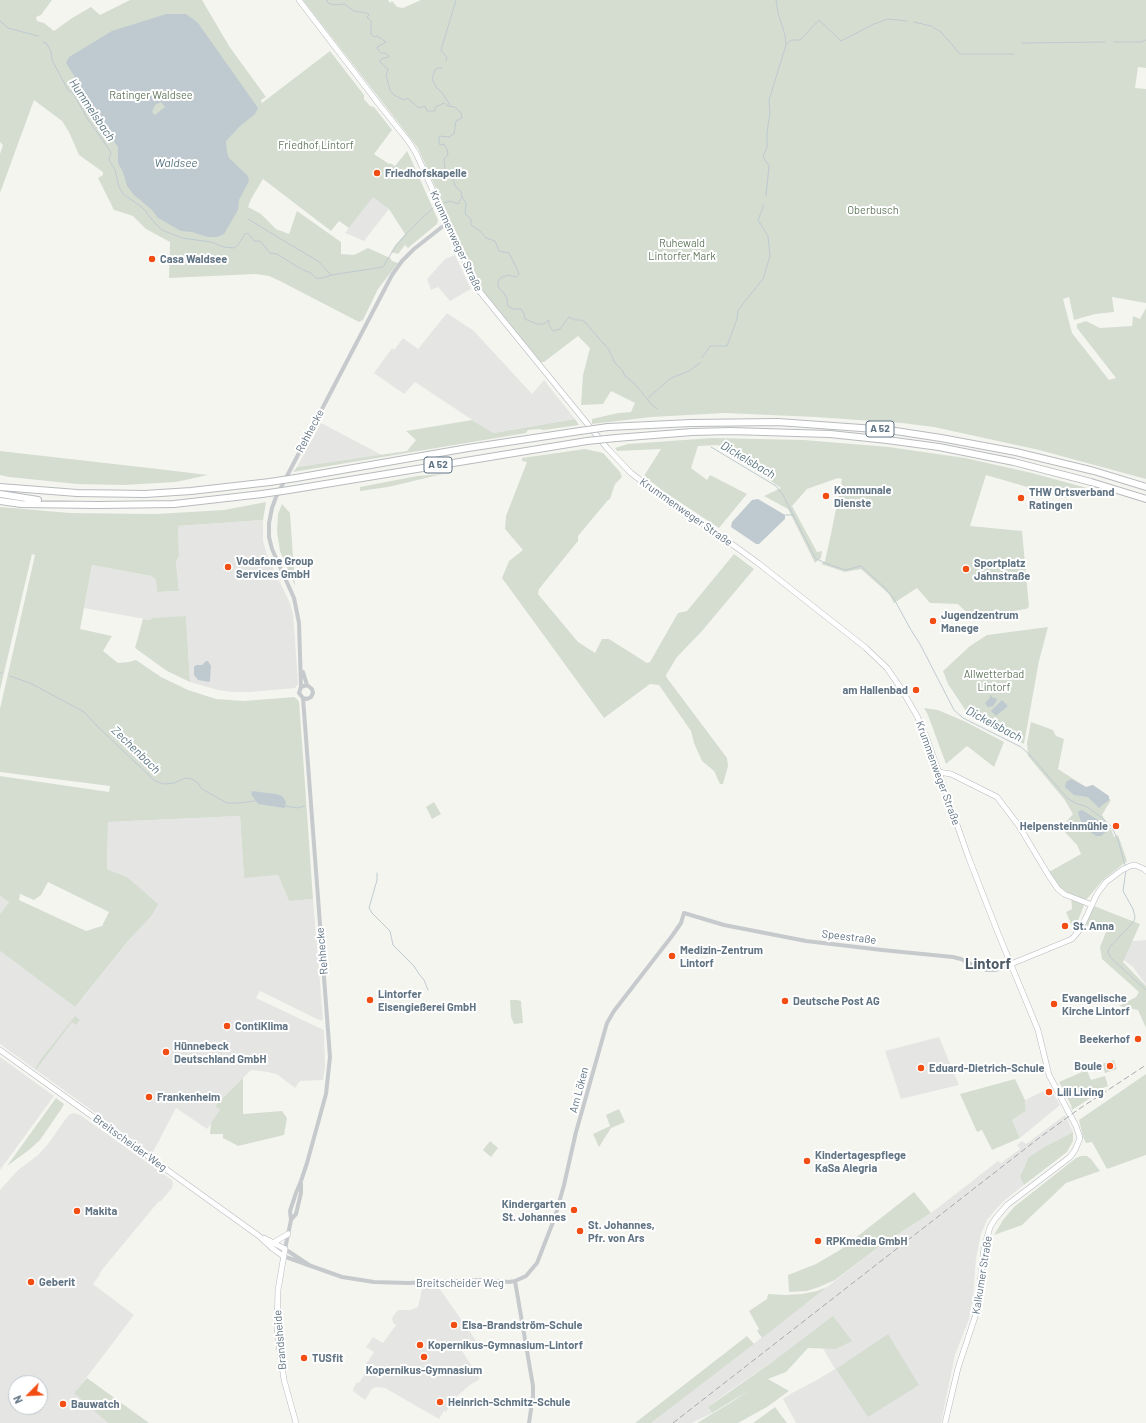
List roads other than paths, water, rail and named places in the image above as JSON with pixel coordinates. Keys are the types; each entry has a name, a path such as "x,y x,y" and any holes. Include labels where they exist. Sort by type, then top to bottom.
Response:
{"highway":[{"name":"A 52","path":"0,487 77,493 146,494 191,491 270,482 468,448 608,427 698,423 778,422 888,430 941,438 1016,452 1094,471 1146,487"},
{"name":"A 52","path":"0,494 57,503 98,505 174,504 289,490 587,441 692,432 731,431 830,434 939,447 1014,462 1084,480 1146,499"},
{"path":"0,483 45,491"},
{"path":"0,501 21,504 57,503"}],"main road":[{"name":"Krummenweger Straße","path":"299,0 416,153 472,280 482,296 549,379 615,457 631,473 648,486 725,538 849,633 887,668 917,716 925,735 968,856 1038,1030 1047,1067 1055,1087 1076,1126 1080,1138"},
{"path":"938,772 951,774 997,797 1019,826 1058,889 1064,894 1092,905"},
{"path":"1011,964 1072,939 1082,928 1097,894 1106,882 1122,870 1132,865 1146,871"},
{"name":"Breitscheider Weg","path":"0,1050 259,1236 272,1248 284,1256"},
{"name":"Kalkumer Straße","path":"945,1423 958,1368 975,1317 984,1248 990,1227 1007,1206 1070,1157 1080,1138"},
{"path":"274,1243 288,1234"},
{"name":"Breitscheider Weg","path":"259,1236 285,1249"},
{"name":"Rehhecke","path":"284,1256 285,1249"},
{"name":"Brandsheide","path":"284,1256 277,1303 279,1345 284,1380 296,1423"}],"street":[{"name":"Rehhecke","path":"301,687 299,623 297,610 289,587 272,549 269,537 269,523 272,508 276,497 392,275 402,261 414,249 447,224"},
{"name":"Rehhecke","path":"301,668 307,686"},
{"path":"307,686 312,688 313,693 311,697 305,699 299,693 301,687 307,686"},
{"name":"Rehhecke","path":"285,1249 291,1220 290,1212 301,1181 326,1094 330,1057 311,813 305,699"},
{"name":"Speestraße","path":"684,913 724,925 806,941 953,957 987,970 996,970 1011,964"},
{"name":"Am Löken","path":"515,1281 526,1276 536,1264 555,1217 583,1108 610,1018 672,936 681,922 684,913"},
{"name":"Breitscheider Weg","path":"285,1249 312,1267"},
{"name":"Breitscheider Weg","path":"284,1256 342,1277 374,1282 408,1283 485,1280 515,1281 533,1386 529,1423"}],"water":[{"name":"Waldsee","path":"166,14 186,14 198,23 258,108 255,114 240,126 226,141 229,158 248,176 249,181 239,200 238,210 224,234 217,237 208,237 192,232 181,231 158,218 152,210 133,194 127,186 123,172 118,163 118,147 96,117 87,96 66,63 69,57 112,31","holes":["161,102 165,107 155,115 152,112 155,105"]},
{"path":"758,499 785,515 785,519 759,544 756,544 731,527 732,522 752,500"},
{"path":"208,661 211,666 209,682 198,680 194,675 194,667 196,665 202,665"},
{"path":"990,695 997,700 993,706 988,707 985,703 990,698"},
{"path":"1002,700 1008,706 996,716 991,711"},
{"path":"1071,779 1086,787 1093,785 1109,796 1109,800 1099,808 1088,797 1074,795 1065,787 1066,782"},
{"path":"252,791 282,796 286,802 285,808 258,804 251,794"},
{"path":"1082,810 1106,825 1107,831 1101,836 1096,836 1089,831 1081,821 1078,813"}],"waterway":[{"name":"Dickelsbach","path":"327,0 328,3 334,5 344,4 354,11 367,13 369,15 367,17 371,21 371,34 374,37 377,36 386,42 377,48 381,53 385,53 389,56 379,61 388,69 386,75 390,90 394,95 404,100 407,98 419,108 425,106 427,111 435,111 435,107 444,103 448,106 455,107 461,113 462,118 456,121 454,134 449,137 439,136 439,144 444,144 447,149 448,155 444,159 445,169 453,178 455,186 462,193 461,195 466,203 465,214 471,219 471,225 480,231 486,238 495,241 499,251 509,253 518,271 519,274 516,277 508,275 500,278 498,282 498,287 504,293 508,306 513,309 521,309 525,319 537,324 544,324 549,320 549,325 553,331 560,329 569,317 585,322 609,350 615,363 622,370 625,376 635,384 651,404 658,409"},
{"path":"446,61 447,58 441,50 456,0"},
{"path":"766,196 769,166 763,157 767,147 767,132 770,113 769,100 786,45 776,0"},
{"path":"787,44 791,40 800,40 819,20 841,41 874,24 888,19 907,21"},
{"name":"Hummelsbach","path":"0,21 8,28 38,36"},
{"path":"914,22 931,26 941,32 960,54 1014,54"},
{"path":"1114,42 1141,42 1146,40"},
{"name":"Hummelsbach","path":"43,42 47,44 51,52 52,60 68,90 73,93 87,118 111,152 109,160 115,170 119,187 123,194 143,208 162,230 182,238 211,242 224,247 234,248 238,245 245,234 248,233 254,241 260,241 270,253 277,254 301,269 311,273 316,278 323,278 331,275 383,267 397,244 433,208"},
{"path":"1022,43 1105,42"},
{"path":"442,68 435,70 432,79 436,87 443,94 450,105"},
{"name":"Hummelsbach","path":"444,203 450,201 458,204 462,197"},
{"path":"702,358 710,346 727,346 737,319 738,310 763,279 770,256 768,236 758,220 764,205"},
{"path":"248,219 318,261 331,275"},
{"path":"648,398 671,378 689,371 700,363"},
{"name":"Dickelsbach","path":"711,447 776,486 783,495 815,558 845,570 861,566 885,588 894,599 920,644 954,710 963,718 1021,747 1031,756 1067,798 1075,803 1087,807 1111,826 1118,840 1125,865"},
{"name":"Dickelsbach","path":"785,515 794,515"},
{"name":"Zechenbach","path":"10,676 32,684 84,712 155,781 164,784 174,783 185,778 192,779 198,783 202,789 227,803 255,801"},
{"name":"Zechenbach","path":"286,806 297,808 305,806"},
{"name":"Dickelsbach","path":"1126,870 1123,891 1133,909 1135,917 1134,921 1109,948 1108,952 1111,958 1146,990"},
{"name":"Zechenbach","path":"377,873 377,880 369,908 390,931 393,945 414,966 424,980 428,990"}],"railway":[{"path":"673,1423 1039,1138 1079,1109 1146,1065"}],"place":[{"name":"Friedhofskapelle","path":"377,173"},
{"name":"Casa Waldsee","path":"152,259"},
{"name":"Kommunale Dienste","path":"826,496"},
{"name":"THW Ortsverband Ratingen","path":"1021,498"},
{"name":"Vodafone Group Services GmbH","path":"228,567"},
{"name":"Sportplatz Jahnstraße","path":"966,569"},
{"name":"Jugendzentrum Manege","path":"933,621"},
{"name":"am Hallenbad","path":"916,690"},
{"name":"Helpensteinmühle","path":"1116,826"},
{"name":"St. Anna","path":"1065,926"},
{"name":"Medizin-Zentrum Lintorf","path":"672,956"},
{"name":"Lintorfer Eisengießerei GmbH","path":"370,1000"},
{"name":"Deutsche Post AG","path":"785,1001"},
{"name":"Evangelische Kirche Lintorf","path":"1054,1004"},
{"name":"ContiKlima","path":"227,1026"},
{"name":"Beekerhof","path":"1138,1039"},
{"name":"Hünnebeck Deutschland GmbH","path":"166,1052"},
{"name":"Boule","path":"1110,1066"},
{"name":"Eduard-Dietrich-Schule","path":"921,1068"},
{"name":"Lili Living","path":"1049,1092"},
{"name":"Frankenheim","path":"149,1097"},
{"name":"Kindertagespflege KaSa Alegria","path":"807,1161"},
{"name":"Kindergarten St. Johannes","path":"574,1210"},
{"name":"Makita","path":"77,1211"},
{"name":"St. Johannes, Pfr. von Ars","path":"580,1231"},
{"name":"RPKmedia GmbH","path":"818,1241"},
{"name":"Geberit","path":"31,1282"},
{"name":"Elsa-Brandström-Schule","path":"454,1325"},
{"name":"Kopernikus-Gymnasium-Lintorf","path":"420,1345"},
{"name":"Kopernikus-Gymnasium","path":"424,1357"},
{"name":"TUSfit","path":"304,1358"},
{"name":"Heinrich-Schmitz-Schule","path":"440,1402"},
{"name":"Bauwatch","path":"63,1404"}],"district":[{"name":"Lintorf","path":"988,964"}],"park label":[{"name":"Ratinger Waldsee","path":"151,95"},
{"name":"Friedhof Lintorf","path":"316,145"},
{"name":"Oberbusch","path":"873,210"},
{"name":"Ruhewald Lintorfer Mark","path":"682,249"},
{"name":"Allwetterbad Lintorf","path":"994,680"}]}
